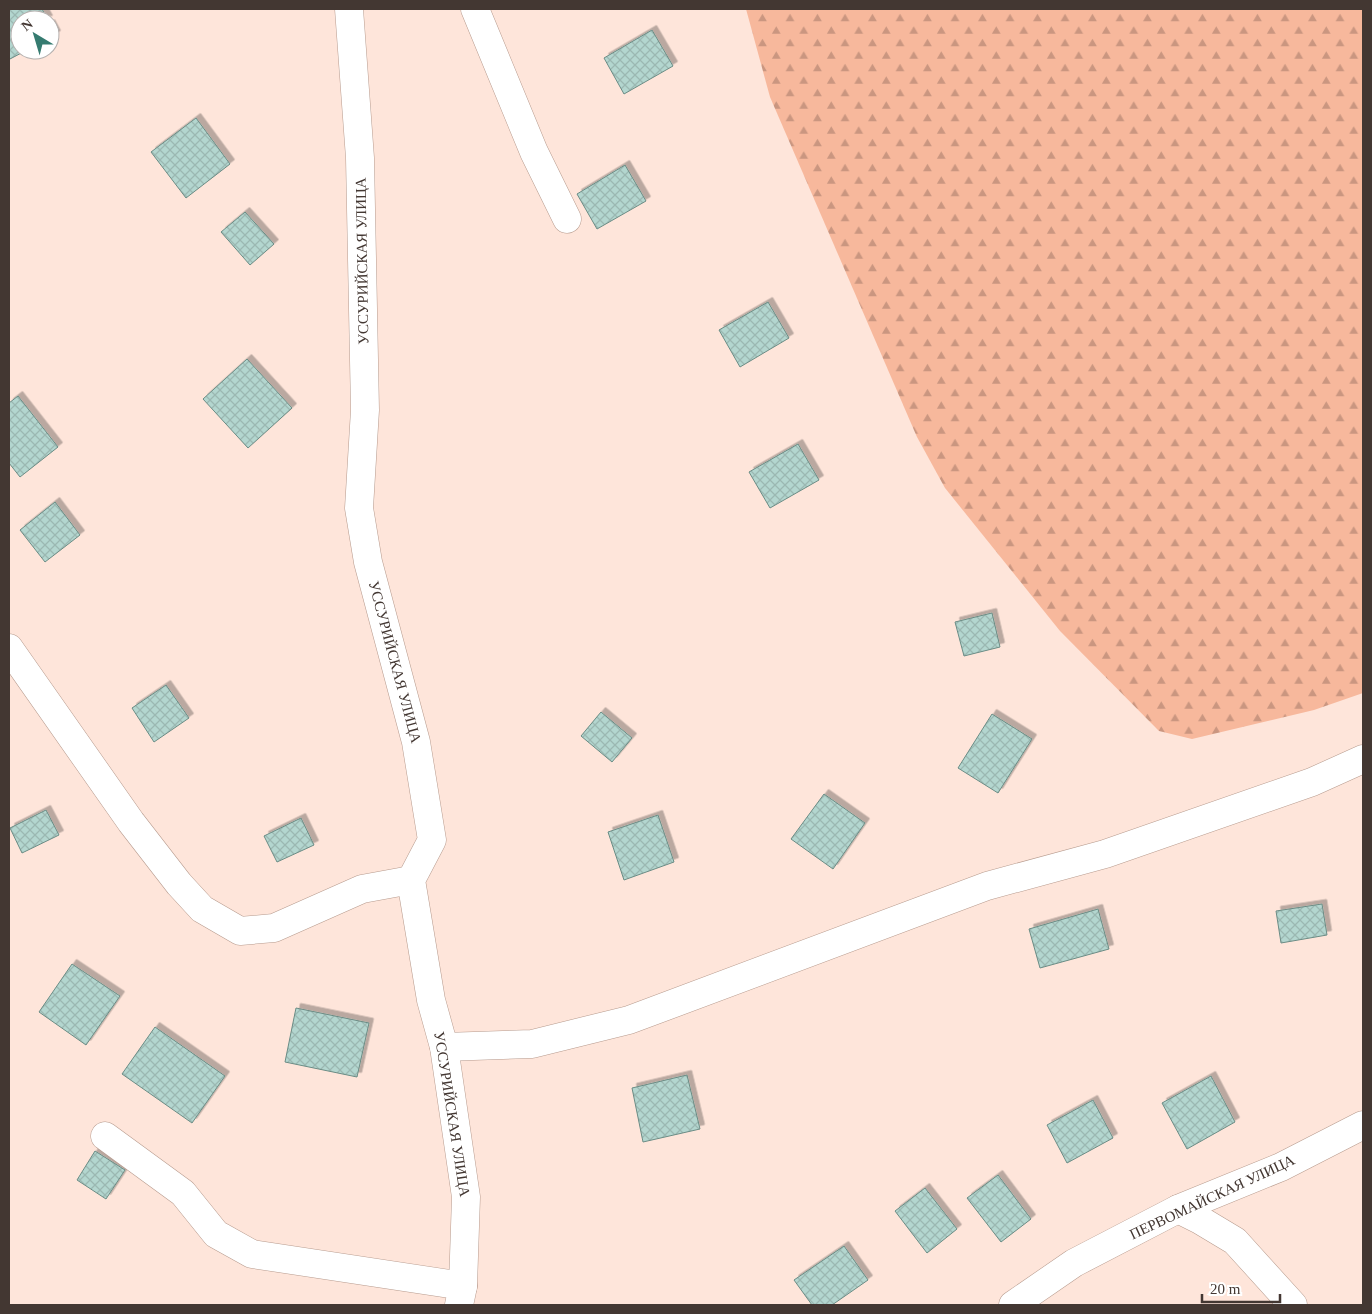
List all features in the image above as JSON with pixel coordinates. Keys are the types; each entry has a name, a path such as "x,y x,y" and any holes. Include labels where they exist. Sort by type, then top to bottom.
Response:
{"street":[{"name":"УССУРИЙСКАЯ УЛИЦА","path":"349,9 361,168 365,410 359,508 368,562 416,742 432,840 411,880 431,1000 444,1047 466,1197 461,1295"},
{"path":"475,9 530,143 567,219"},
{"path":"9,648 131,822 179,884 202,909 240,930 274,928 362,889 411,880"},
{"path":"444,1047 532,1044 629,1020 987,886 1105,854 1312,782 1363,759"},
{"name":"ПЕРВОМАЙСКАЯ УЛИЦА","path":"1013,1305 1074,1263 1178,1209 1281,1166 1363,1125"},
{"path":"104,1136 183,1193 216,1234 252,1254 461,1295"},
{"path":"1178,1209 1235,1241 1294,1305"}],"green space":[{"path":"746,9 1363,9 1363,693 1314,710 1192,739 1159,731 1060,631 945,488 917,437 770,97"}],"building":[{"path":"9,9 42,9 10,10 10,59"},
{"path":"652,30 673,66 624,94 604,58"},
{"path":"196,118 230,164 186,198 151,152"},
{"path":"625,165 646,201 597,229 577,194"},
{"path":"245,212 274,244 250,265 221,232"},
{"path":"768,302 789,338 740,367 719,330"},
{"path":"247,359 292,408 248,448 203,399"},
{"path":"18,396 58,447 20,477 9,463 9,403"},
{"path":"798,444 819,480 770,508 749,472"},
{"path":"55,502 80,535 45,562 20,530"},
{"path":"992,613 1000,647 964,656 955,622"},
{"path":"166,685 189,718 154,742 132,708"},
{"path":"601,712 632,738 612,762 581,736"},
{"path":"992,714 1032,739 998,793 958,768"},
{"path":"824,794 865,823 833,869 791,839"},
{"path":"46,810 59,835 22,853 10,828"},
{"path":"658,815 674,862 624,880 608,832"},
{"path":"301,818 314,845 277,862 264,836"},
{"path":"1322,904 1327,935 1281,943 1276,911"},
{"path":"1098,909 1109,949 1040,968 1029,929"},
{"path":"72,964 120,996 86,1045 39,1012"},
{"path":"296,1008 369,1023 357,1077 285,1062"},
{"path":"155,1027 225,1076 192,1123 122,1074"},
{"path":"687,1075 700,1129 643,1142 632,1088"},
{"path":"1211,1076 1235,1122 1187,1149 1162,1103"},
{"path":"1093,1100 1113,1138 1067,1163 1047,1125"},
{"path":"95,1151 125,1170 106,1199 77,1180"},
{"path":"998,1175 1031,1219 1001,1242 967,1198"},
{"path":"925,1188 957,1229 927,1253 895,1211"},
{"path":"844,1246 868,1280 832,1305 812,1305 794,1280"}]}
